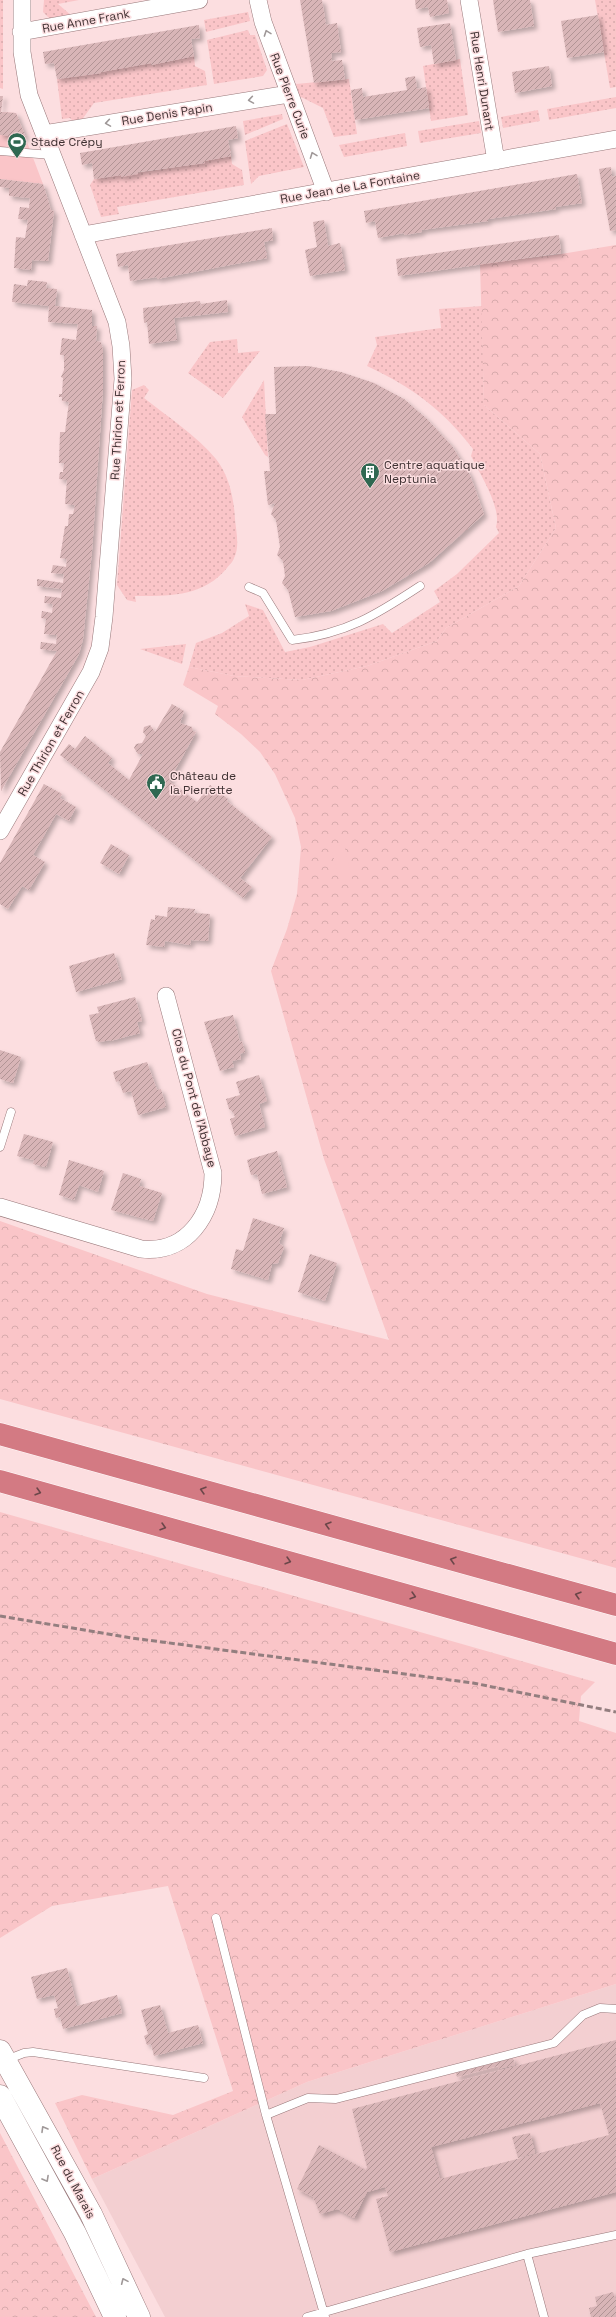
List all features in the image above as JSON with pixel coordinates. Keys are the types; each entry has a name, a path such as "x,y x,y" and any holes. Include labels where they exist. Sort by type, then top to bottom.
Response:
{"highway":[{"path":"0,1434 616,1605"},
{"path":"0,1481 616,1654"}],"street":[{"name":"Rue Thirion et Ferron","path":"0,831 91,672 100,648 123,360 117,322 29,95 22,52 22,0"},
{"name":"Rue Anne Frank","path":"21,32 199,0"},
{"name":"Rue Pierre Curie","path":"258,0 263,22 326,192"},
{"name":"Rue Henri Dunant","path":"469,0 496,161"},
{"name":"Rue Denis Papin","path":"44,134 289,94"},
{"name":"Rue Jean de La Fontaine","path":"83,236 616,139"},
{"name":"Clos du Pont de l'Abbaye","path":"0,1207 141,1250 151,1250 170,1246 194,1231 209,1202 213,1173 166,996"},
{"name":"Rue du Marais","path":"2,2058 91,2214 139,2317"},
{"name":"Rue du Marais","path":"0,2096 75,2233 114,2317"}],"lane":[{"path":"0,151 53,155"},
{"path":"249,586 263,593 292,640 316,638 351,627 376,616 420,586"},
{"path":"0,1147 11,1112"},
{"path":"216,1918 266,2115 324,2315"},
{"path":"266,2115 308,2098 336,2099 554,2043 583,2015 600,2008 616,2009"},
{"path":"2,2058 33,2052 204,2078"},
{"path":"307,2317 324,2315 526,2254 616,2235"},
{"path":"526,2254 544,2317"}],"shaded area":[{"path":"616,1984 616,2317 165,2317 92,2179 307,2082"}],"green space":[{"path":"0,0 3,0 3,89 0,88"},
{"path":"44,0 79,0 58,4 72,16 51,20 43,12"},
{"path":"595,0 616,0 616,87 610,88"},
{"path":"248,12 250,21 206,32 204,20"},
{"path":"248,30 250,35 255,35 267,70 263,76 214,84 207,40"},
{"path":"194,56 195,66 205,71 207,85 94,103 81,121 74,122 70,118 62,119 57,79 101,73 151,63 151,65"},
{"path":"460,59 468,115 431,121 423,66"},
{"path":"349,79 357,134 334,137 323,108 299,96 296,84"},
{"path":"616,97 616,108 549,120 547,109"},
{"path":"538,110 540,121 503,128 501,117"},
{"name":"Stade Crépy","path":"0,112 16,113 43,184 0,179"},
{"path":"282,114 283,119 245,135 243,121"},
{"path":"479,121 481,133 420,143 418,131"},
{"path":"287,124 304,167 259,176 251,184 245,141"},
{"path":"405,133 407,146 344,157 339,145"},
{"path":"231,156 232,164 242,170 244,185 117,207 119,214 101,217 90,185 94,179 204,163 204,161"},
{"path":"616,245 616,1568 0,1399 0,1221 207,1294 389,1340 324,1159 271,971 287,929 297,894 301,847 295,818 275,774 260,752 241,734 215,714 218,706 183,685 189,667 234,676 302,680 367,666 437,641 446,628 519,586 556,528 540,454 484,405 480,264 561,254"},
{"path":"482,306 484,405 540,454 556,528 519,586 446,628 437,641 367,666 302,680 234,676 189,667 196,643 222,633 249,616 245,604 263,610 285,652 310,647 383,624 392,633 440,602 434,591 457,574 499,533 496,527 496,510 493,501 471,456 473,449 450,422 425,400 398,382 367,366 377,345 375,337 441,328 439,309"},
{"path":"237,339 238,353 260,351 223,398 188,373 210,342"},
{"path":"264,380 268,457 265,455 242,417"},
{"path":"144,385 149,390 144,398 200,442 221,465 232,495 237,534 237,549 232,562 227,568 218,578 207,585 196,590 173,595 135,596 136,602 127,600 117,585 132,390"},
{"path":"186,644 182,664 140,649"},
{"path":"344,844 352,880 340,883 331,847"},
{"path":"0,1512 595,1682 581,1696 579,1721 616,1733 616,1984 307,2082 92,2179 55,2103 82,2095 173,2115 233,2091 168,1886 52,1906 0,1938"},
{"path":"0,2133 96,2317 0,2317"}],"building":[{"path":"300,0 322,0 326,25 337,23 341,52 331,53 332,61 342,60 345,79 314,83"},
{"path":"415,0 447,0 449,13 430,17 428,7 416,9"},
{"path":"493,0 530,0 534,26 498,32"},
{"path":"598,15 604,52 567,58 561,21"},
{"path":"450,23 456,60 434,64 431,45 420,47 417,28"},
{"path":"199,25 200,38 191,39 194,56 151,65 151,63 101,73 57,79 54,63 45,64 43,52"},
{"path":"549,66 552,86 515,93 512,72"},
{"path":"415,76 417,89 426,87 429,108 355,120 351,90 362,88 363,97 407,90 405,78"},
{"path":"0,96 3,96 1,112 16,113 26,138 0,135"},
{"path":"236,126 238,138 228,140 231,156 204,161 205,163 138,172 138,174 121,177 121,175 94,179 92,163 82,165 80,153"},
{"path":"611,167 612,177 616,176 616,230 610,231 599,169"},
{"path":"577,174 582,203 555,207 556,209 488,219 488,221 421,230 422,232 405,235 404,233 378,238 375,221 366,223 364,211"},
{"path":"0,179 43,184 51,210 54,211 48,261 32,260 31,270 14,268 16,237 25,238 28,220 18,219 20,207 29,208 30,198 9,196 9,188 0,187"},
{"path":"324,220 328,246 340,243 345,270 310,276 305,250 317,247 313,222"},
{"path":"272,228 273,240 264,242 267,258 157,279 157,277 130,281 128,265 118,267 116,254"},
{"path":"559,235 561,253 398,276 396,259"},
{"path":"28,280 47,282 46,288 57,289 55,306 92,310 92,326 97,326 96,341 101,342 103,350 103,389 92,551 83,639 79,654 1,791 0,752 57,651 40,649 41,642 56,644 57,635 44,634 46,619 41,618 42,611 52,613 53,604 44,603 45,596 61,598 62,589 37,586 37,579 63,583 64,574 51,573 53,565 66,567 67,559 60,558 65,526 68,526 69,514 73,514 75,505 65,504 67,480 59,479 60,472 63,472 64,463 59,463 60,432 65,432 69,402 62,401 62,397 59,397 59,394 62,394 63,378 61,377 64,370 64,355 60,355 62,338 76,340 78,324 48,322 49,306 12,302 14,284 27,286"},
{"path":"227,300 228,312 174,318 177,340 149,344 147,322 144,323 143,308 200,301 202,312 201,304"},
{"name":"Centre aquatique Neptunia","path":"308,366 341,372 374,383 404,399 427,419 452,446 470,475 484,514 429,563 382,591 331,611 295,617 288,590 282,583 285,576 283,561 277,555 280,547 276,520 271,514 275,503 268,505 264,471 270,471 265,414 276,414 274,367"},
{"name":"Château de la Pierrette","path":"172,704 184,711 180,723 192,727 193,731 196,732 169,781 197,802 210,785 228,799 227,801 272,837 240,878 252,887 243,898 60,755 69,744 75,749 85,736 112,758 108,763 129,780 143,754 138,754 134,748 136,744 142,743 146,736 143,732 144,727 150,725 155,732"},
{"path":"44,784 62,794 60,798 76,807 69,821 56,814 33,855 45,862 29,890 22,886 8,909 0,904 0,863"},
{"path":"111,844 129,855 119,874 100,863"},
{"path":"168,907 195,909 194,913 210,914 208,941 191,940 190,945 165,941 164,947 146,945 151,919 155,920 155,915 167,917"},
{"path":"114,953 122,979 76,992 69,966"},
{"path":"135,997 142,1021 137,1022 140,1033 110,1041 96,1041 89,1015 99,1013 97,1007"},
{"path":"233,1015 240,1042 242,1041 245,1052 240,1054 241,1059 232,1061 234,1067 220,1071 204,1022"},
{"path":"0,1050 21,1057 13,1083 0,1079"},
{"path":"147,1062 157,1090 161,1089 166,1107 138,1115 131,1091 123,1093 119,1081 116,1082 113,1072"},
{"path":"259,1075 267,1101 259,1104 265,1127 235,1136 230,1119 235,1117 233,1112 229,1109 226,1099 240,1095 236,1082"},
{"path":"24,1134 53,1142 46,1167 33,1164 34,1160 17,1156"},
{"path":"277,1151 287,1187 262,1194 257,1174 251,1175 247,1160"},
{"path":"69,1160 104,1171 98,1192 79,1185 74,1200 59,1195"},
{"path":"123,1173 141,1179 139,1186 162,1193 153,1221 111,1210"},
{"path":"253,1218 284,1228 279,1243 284,1247 278,1263 272,1264 268,1280 231,1269 236,1249 243,1251"},
{"path":"310,1254 337,1263 325,1301 298,1292"},
{"path":"67,1968 77,2006 117,1995 122,2013 63,2029 60,2017 56,2018 54,2009 58,2008 54,1995 37,1999 31,1977"},
{"path":"160,2005 168,2033 198,2025 203,2043 154,2056 151,2044 147,2045 144,2036 148,2034 141,2010"},
{"path":"616,2040 616,2192 390,2252 376,2199 388,2196 385,2187 367,2192 354,2218 337,2209 320,2214 313,2197 297,2189 319,2145 366,2170 367,2167 352,2109","holes":["600,2103 609,2135 440,2179 431,2147"]},
{"path":"513,2058 515,2065 498,2069 498,2066 457,2077 456,2073"},
{"path":"530,2133 535,2153 518,2158 512,2137"},
{"path":"613,2292 616,2301 616,2317 591,2317 589,2308 597,2306 595,2297"}],"railway":[{"path":"0,1616 132,1638 473,1683 616,1712"}],"place":[{"name":"Stade Crépy","path":"17,159"},
{"name":"Centre aquatique Neptunia","path":"370,489"},
{"name":"Château de la Pierrette","path":"156,800"}]}
